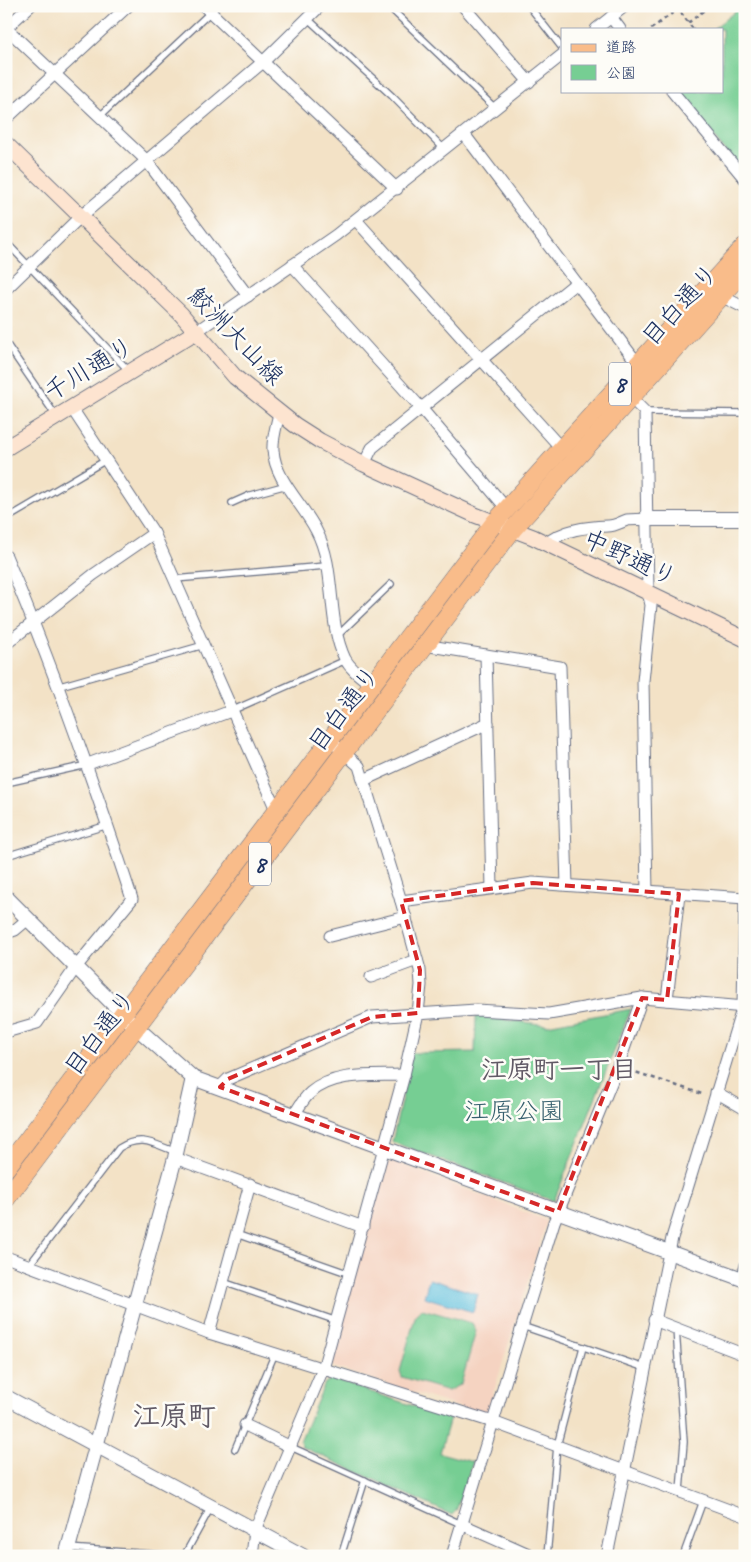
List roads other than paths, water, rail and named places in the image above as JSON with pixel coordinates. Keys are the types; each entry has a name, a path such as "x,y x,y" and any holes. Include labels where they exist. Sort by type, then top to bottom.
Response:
{"main road":[{"name":"鮫洲大山線","path":"6,144 168,300 197,331 235,377 279,413 320,441 364,464 494,522"},
{"name":"目白通り","path":"6,1199 136,1026 337,746 372,685 494,522 745,246"},
{"name":"目白通り","path":"6,1168 277,812 424,645 513,529 745,270"},
{"name":"千川通り","path":"6,448 197,331"},
{"name":"中野通り","path":"494,522 546,544 745,639"}],"street":[{"path":"30,6 6,28 146,160 248,296"},
{"path":"6,118 128,6"},
{"path":"6,289 80,217 263,62 320,6"},
{"path":"463,6 529,82"},
{"path":"597,28 626,6"},
{"path":"211,8 263,62 397,188"},
{"path":"611,17 619,28"},
{"path":"197,331 356,220 561,56"},
{"path":"673,92 745,179"},
{"path":"464,134 638,364"},
{"path":"356,220 561,448"},
{"path":"292,265 421,408 507,508"},
{"path":"364,464 372,448 576,283"},
{"path":"721,296 745,308"},
{"path":"630,398 645,412 648,592 651,605 644,681 647,892"},
{"path":"71,407 154,533 277,812"},
{"path":"279,413 273,451 287,485 316,530 323,546 338,635 346,660 358,674 372,685"},
{"path":"546,544 556,534 577,531 587,526 609,526 627,520 745,519"},
{"path":"6,644 93,575 154,533"},
{"path":"6,556 60,686 88,764 132,899 76,966 37,1023 6,1032"},
{"path":"424,645 560,667 567,885"},
{"path":"486,655 492,888"},
{"path":"88,764 231,711"},
{"path":"364,780 488,723"},
{"path":"252,1556 255,1530 324,1369 404,1075 418,1013 421,985 418,960 364,780 359,766 337,746"},
{"path":"401,901 533,882 647,892 745,897 744,1007 715,1095 670,1252 654,1320 607,1556"},
{"path":"667,1000 679,894"},
{"path":"6,897 136,1026 193,1078 384,1146 742,1279"},
{"path":"330,936 406,917"},
{"path":"6,933 15,930 28,919"},
{"path":"371,977 418,960"},
{"path":"220,1087 228,1079 372,1017 476,1010 549,1014 642,998 744,1007"},
{"path":"452,1556 558,1212 618,1066 642,998"},
{"path":"294,1115 308,1094 322,1084 340,1077 404,1075"},
{"path":"67,1552 175,1155 193,1078"},
{"path":"715,1095 745,1109"},
{"path":"175,1155 363,1227"},
{"path":"209,1333 250,1184"},
{"path":"6,1257 30,1264 209,1333 493,1422 745,1516"},
{"path":"654,1320 745,1355"},
{"path":"6,1397 303,1556"},
{"path":"245,1425 291,1447"},
{"path":"461,1524 533,1556"}],"lane":[{"path":"388,6 495,109"},
{"path":"529,6 561,47"},
{"path":"100,116 211,8"},
{"path":"307,18 392,96 444,149"},
{"path":"6,242 130,372"},
{"path":"6,343 56,416"},
{"path":"645,412 745,413"},
{"path":"6,519 106,460"},
{"path":"232,503 250,495 287,485"},
{"path":"175,579 326,566"},
{"path":"338,635 391,584"},
{"path":"60,686 204,645"},
{"path":"231,711 346,660"},
{"path":"6,783 88,764"},
{"path":"6,856 108,825"},
{"path":"30,1264 119,1148 129,1142 139,1140 175,1155"},
{"path":"236,1234 350,1274"},
{"path":"742,1279 745,1258"},
{"path":"223,1282 337,1320"},
{"path":"522,1326 645,1368"},
{"path":"676,1329 684,1442 680,1492"},
{"path":"547,1556 557,1446 583,1346"},
{"path":"235,1449 275,1353"},
{"path":"291,1447 461,1524"},
{"path":"341,1556 364,1480"},
{"path":"683,1556 703,1501"},
{"path":"67,1552 183,1556 211,1507"}],"water":[{"path":"429,1279 478,1294 473,1312 424,1297"}],"district":[{"name":"江原町一丁目","path":"559,1069"},
{"name":"江原町","path":"174,1415"}],"park label":[{"name":"江原公園","path":"514,1111"}]}
